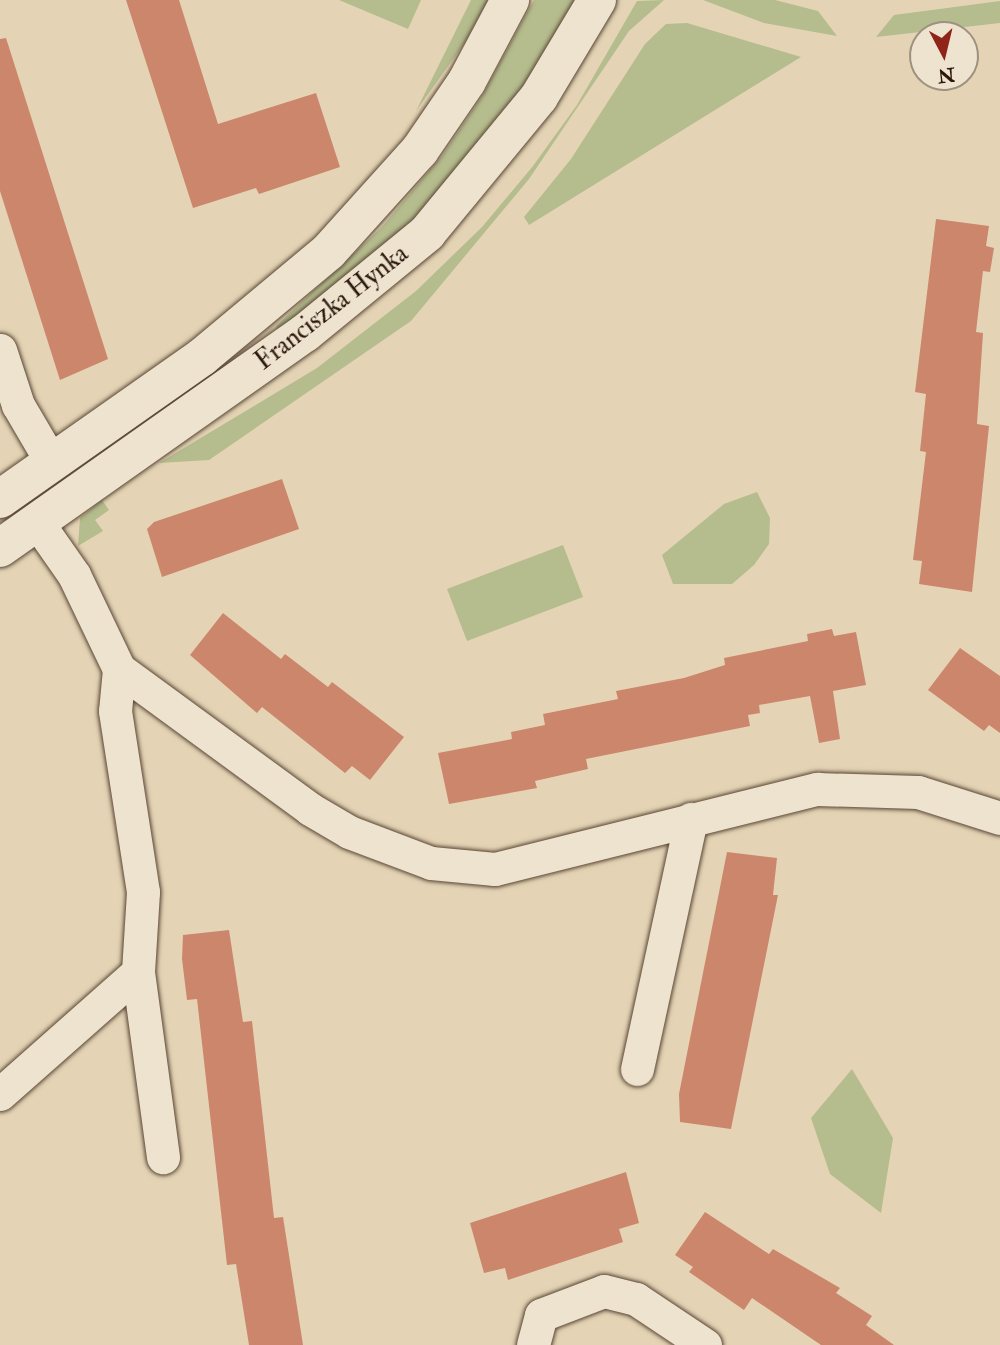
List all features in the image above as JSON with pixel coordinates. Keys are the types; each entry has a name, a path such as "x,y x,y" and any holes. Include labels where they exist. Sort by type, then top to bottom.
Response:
{"main road":[{"name":"Franciszka Hynka","path":"0,499 202,357 329,251 420,150 467,81 510,0"},
{"name":"Franciszka Hynka","path":"0,548 305,333 427,233 539,97 597,0"}],"street":[{"path":"0,350 18,405 52,463"},
{"path":"37,522 74,575 119,669 310,809 349,832 419,860 495,869 796,792 872,787 965,803 1000,818"},
{"path":"119,669 115,711 143,892 138,972 163,1157"},
{"path":"637,1069 691,819"},
{"path":"0,1094 138,972"},
{"path":"533,1345 541,1315 604,1291 636,1298 705,1345"}],"green space":[{"path":"339,0 421,0 408,29"},
{"path":"471,0 488,0 466,41 416,111"},
{"path":"534,0 575,0 514,101 417,218 280,332 276,326 381,228 442,156 481,98"},
{"path":"664,0 629,31 529,179 411,321 209,460 159,463 317,368 416,291 482,227 533,166 577,105 637,1"},
{"path":"703,0 775,0 818,11 837,36 764,23"},
{"path":"1000,1 1000,23 979,25 979,21 909,21 909,33 876,37 894,15"},
{"path":"687,23 801,57 529,225 524,217 571,159 645,44 666,24"},
{"path":"757,492 770,518 769,544 754,565 732,584 673,584 662,555 724,504"},
{"path":"102,500 109,510 95,520 103,531 78,546 80,518"},
{"path":"563,545 583,597 467,641 447,589"},
{"path":"852,1069 893,1138 881,1213 830,1174 811,1118"}],"building":[{"path":"126,0 179,0 218,124 316,93 340,167 259,194 256,188 193,208"},
{"path":"6,38 108,359 60,380 0,191 0,39"},
{"path":"936,219 989,226 986,246 994,248 990,272 983,271 976,332 983,333 977,424 989,426 972,592 919,584 922,561 913,560 926,452 920,451 926,394 915,392"},
{"path":"282,479 299,529 162,577 147,529 154,522"},
{"path":"223,613 281,659 285,654 328,687 332,682 404,737 370,780 352,766 345,773 262,707 257,713 190,655"},
{"path":"832,629 834,636 856,632 866,685 833,691 840,739 819,743 810,696 759,705 760,713 748,715 750,726 586,759 588,769 535,781 537,788 449,804 438,753 512,739 511,732 545,725 543,714 618,699 616,691 684,678 725,665 724,658 808,641 807,634"},
{"path":"960,648 1000,676 1000,733 989,725 984,731 928,690"},
{"path":"727,852 777,858 773,895 778,895 731,1129 680,1122 679,1094"},
{"path":"229,930 243,1022 252,1021 274,1218 283,1217 303,1345 249,1345 236,1264 227,1265 197,999 187,1000 182,959 183,935"},
{"path":"626,1172 639,1223 619,1229 623,1242 508,1280 505,1268 484,1273 470,1223"},
{"path":"705,1212 769,1254 773,1249 840,1288 836,1293 872,1316 866,1325 894,1345 821,1345 752,1298 744,1310 689,1272 693,1267 675,1255"}]}
